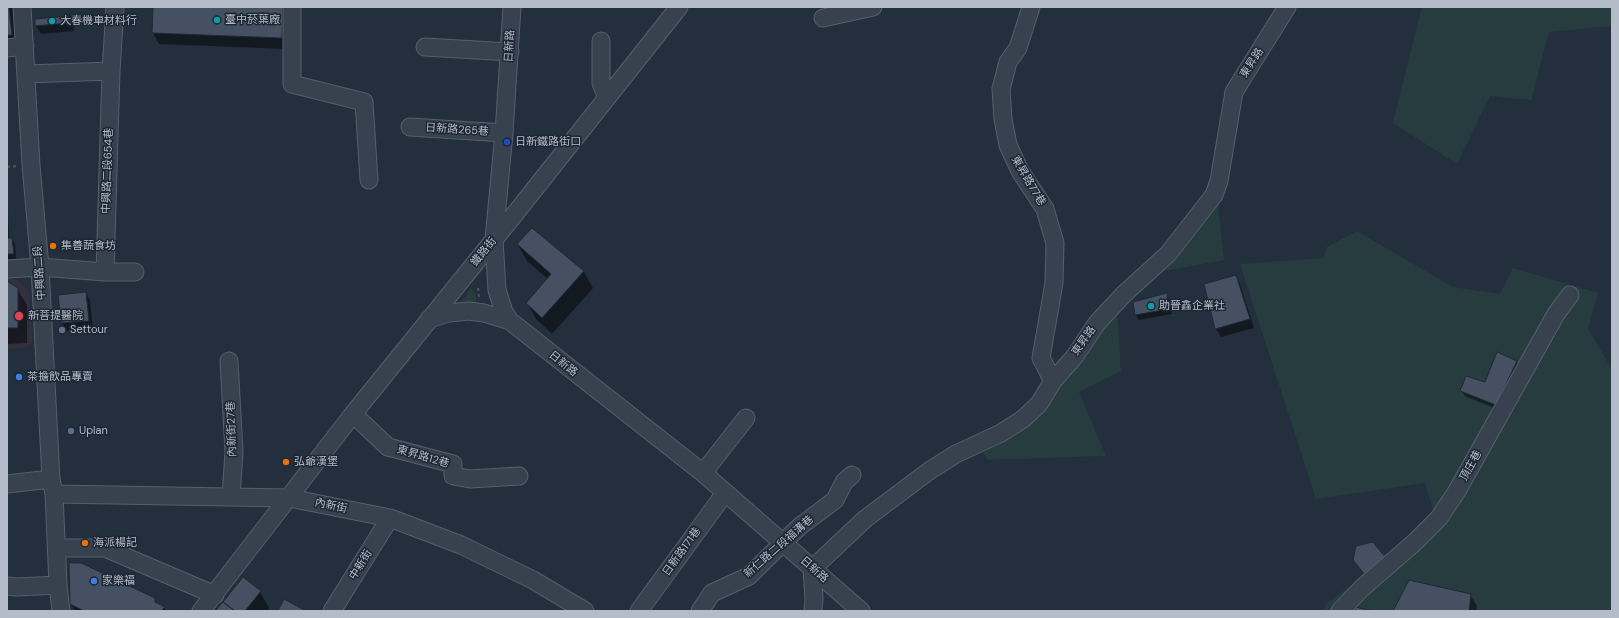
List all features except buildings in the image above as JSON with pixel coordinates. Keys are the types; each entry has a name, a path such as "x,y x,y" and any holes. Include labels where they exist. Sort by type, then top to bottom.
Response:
{"street":[{"name":"中興路二段","path":"22,7 31,165 40,267 39,340 53,487 58,585 61,611"},
{"name":"中興路二段654巷","path":"105,272 111,70 115,7"},
{"path":"292,7 292,84 364,102 369,180"},
{"name":"日新路","path":"512,7 504,133 494,239 497,290 501,306 510,321 703,473 861,611"},
{"path":"823,18 873,7"},
{"name":"東昇路77巷","path":"1031,7 1018,48 1008,62 1001,89 1003,119 1008,145 1020,171 1045,209 1055,244 1054,283 1042,358 1053,381"},
{"name":"東昇路","path":"812,569 866,519 929,471 956,454 1001,433 1023,419 1039,404 1053,381 1075,356 1097,323 1124,294 1168,254 1214,195 1218,181 1234,92 1287,7"},
{"name":"鐵路街","path":"201,611 353,414 607,98 677,8"},
{"path":"601,41 601,83 607,98"},
{"path":"7,48 25,46"},
{"path":"425,47 510,52"},
{"path":"26,74 111,70"},
{"name":"日新路265巷","path":"410,127 504,133"},
{"path":"7,269 40,267 105,272 135,272"},
{"name":"頂庄巷","path":"1340,611 1362,588 1415,542 1439,518 1457,491 1556,314 1570,295"},
{"path":"429,320 449,313 479,311 510,321"},
{"name":"內新街27巷","path":"228,361 234,452 230,497"},
{"name":"東昇路12巷","path":"353,414 388,447 453,464 453,476 470,479 518,476"},
{"path":"703,473 746,418"},
{"name":"新仁路二段福溝巷","path":"700,611 712,593 749,576 784,544 799,527 835,500 844,482 852,475"},
{"name":"內新街","path":"7,484 230,497 289,498 390,518 468,549 532,580 585,611"},
{"name":"日新路171巷","path":"639,611 725,493"},
{"name":"中新街","path":"332,611 390,518"},
{"path":"57,548 105,548 214,595"},
{"path":"812,569 814,598 813,611"},
{"path":"7,586 58,585"}],"path":[{"path":"473,285 483,291"},
{"path":"478,288 480,300"}],"shaded area":[{"name":"新菩提醫院","path":"7,278 17,280 29,292 33,340 28,347 7,349"}],"green space":[{"path":"1422,7 1612,7 1612,26 1549,32 1531,100 1490,96 1457,164 1393,123"},
{"path":"1217,198 1224,260 1153,273"},
{"path":"1357,231 1453,287 1500,294 1513,268 1598,293 1588,329 1612,369 1612,611 1323,611 1327,603 1391,556 1434,513 1425,483 1316,499 1240,264 1323,258 1327,247"},
{"path":"471,288 476,295 476,305 459,305"},
{"path":"1117,306 1121,371 1079,392 1106,456 988,460 977,444 1022,418"}],"place":[{"name":"臺中菸葉廠","path":"217,20"},
{"name":"大春機車材料行","path":"52,21"},
{"name":"日新鐵路街口","path":"507,142"},
{"name":"集善蔬食坊","path":"53,246"},
{"name":"助晉鑫企業社","path":"1151,306"},
{"name":"新菩提醫院","path":"19,316"},
{"name":"Settour","path":"62,330"},
{"name":"茶擔飲品專賣","path":"19,377"},
{"name":"Uplan","path":"71,431"},
{"name":"弘爺漢堡","path":"286,462"},
{"name":"海派楊記","path":"85,543"},
{"name":"家樂福","path":"94,581"}]}
